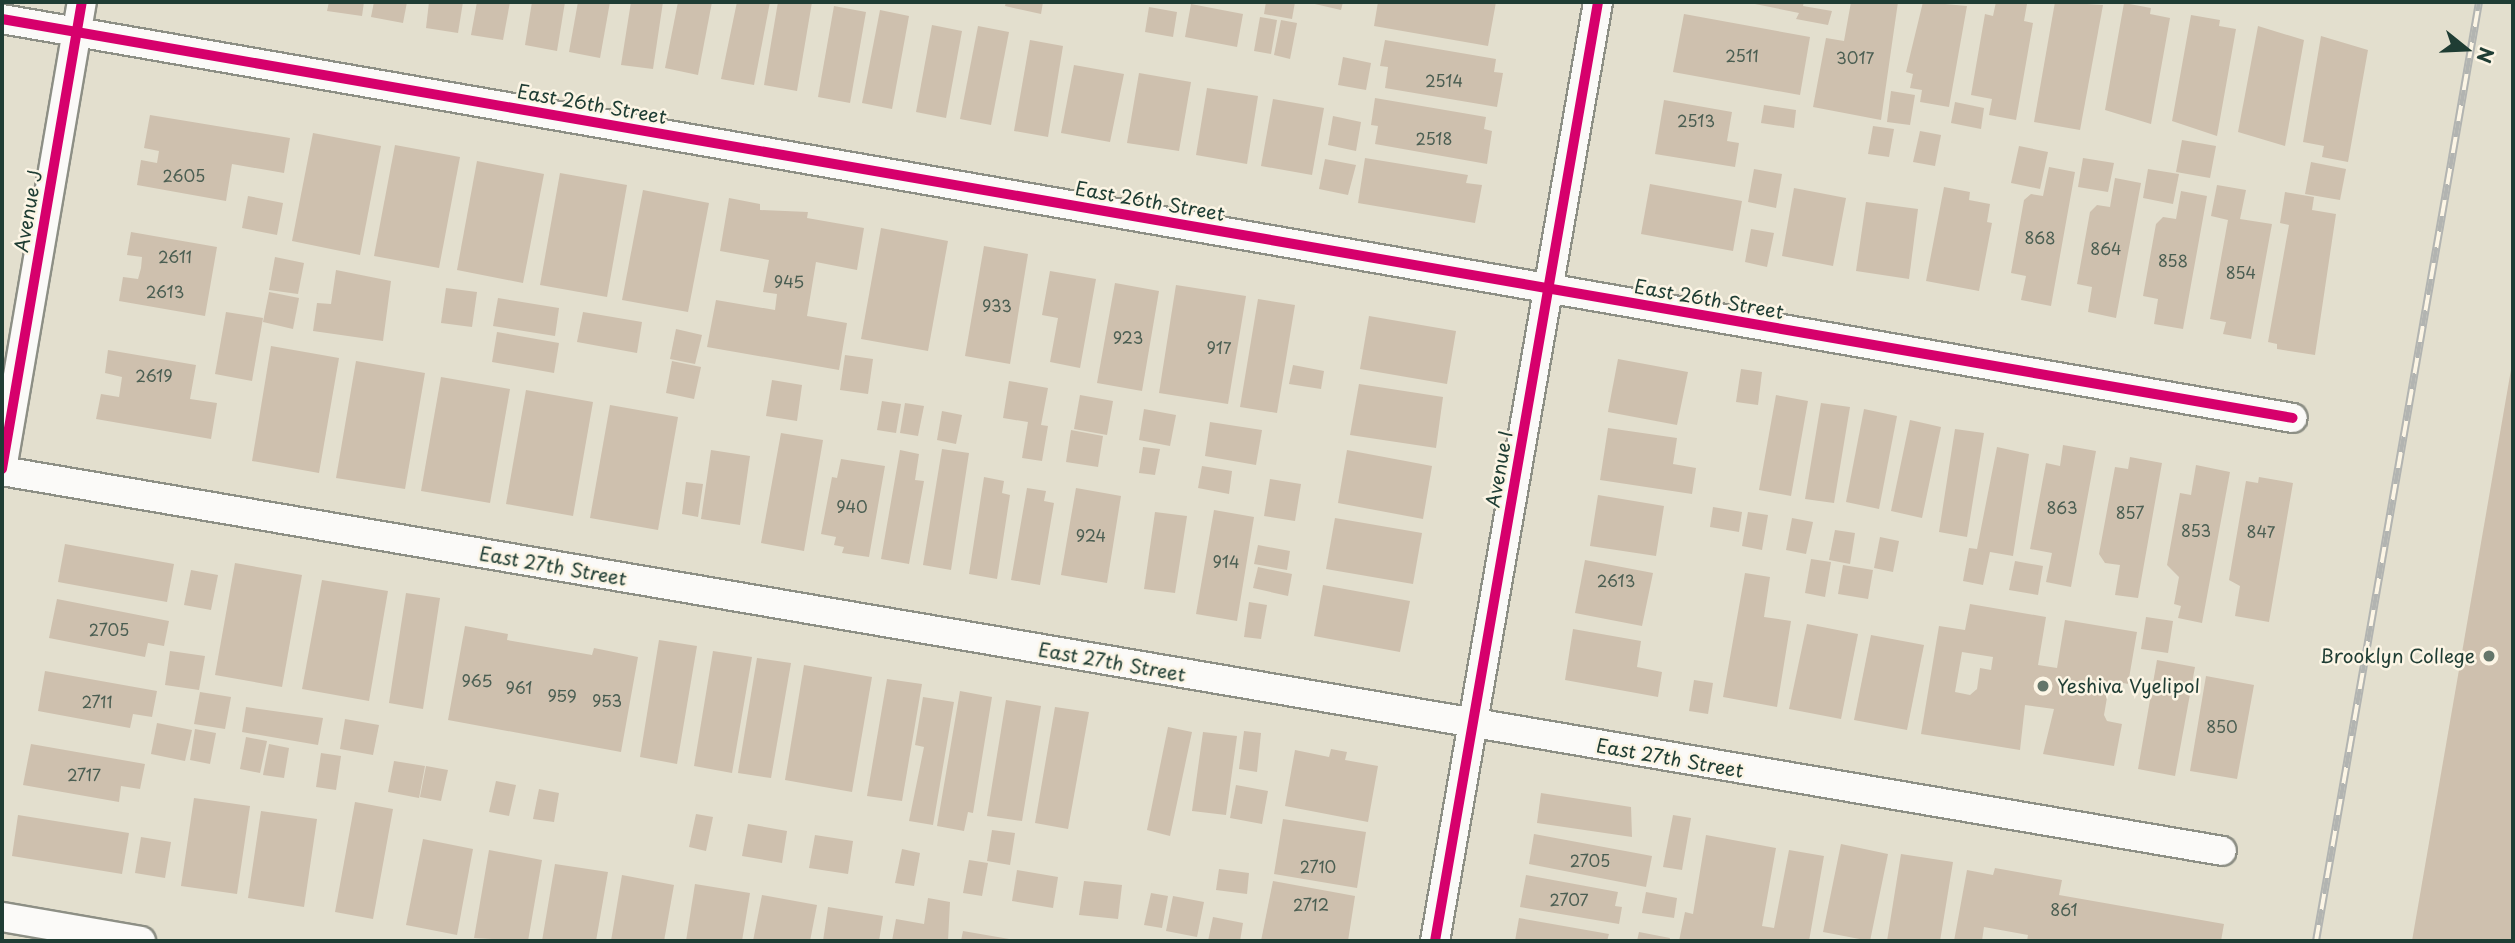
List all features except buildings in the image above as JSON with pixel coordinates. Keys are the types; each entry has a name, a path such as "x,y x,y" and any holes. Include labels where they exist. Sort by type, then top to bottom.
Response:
{"street":[{"name":"Avenue J","path":"2,470 82,2"},
{"name":"Avenue I","path":"1435,941 1598,2"},
{"name":"East 26th Street","path":"2,19 2292,418"},
{"name":"East 27th Street","path":"2,470 2222,851"},
{"path":"2,917 141,941"}],"railway":[{"path":"2316,941 2479,2"}],"cycle path":[{"path":"2,469 82,2"},
{"path":"1435,941 1598,2"},
{"path":"2,19 2292,418"}],"place":[{"name":"Brooklyn College","path":"2489,656"},
{"name":"Yeshiva Vyelipol","path":"2043,686"}]}
